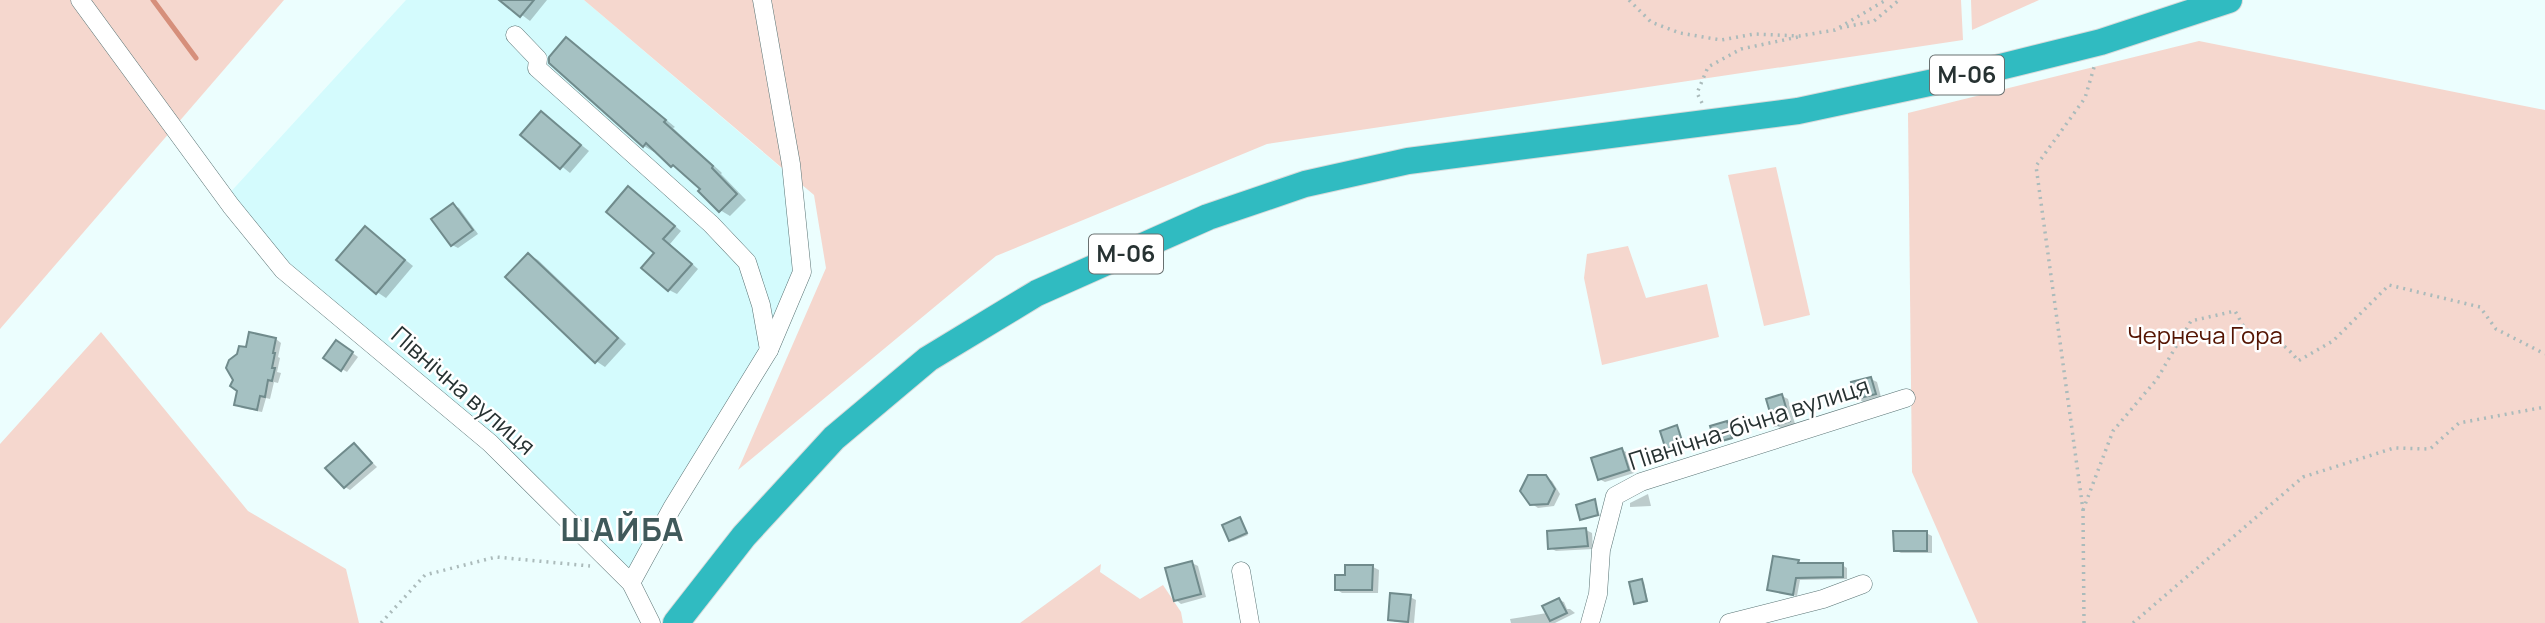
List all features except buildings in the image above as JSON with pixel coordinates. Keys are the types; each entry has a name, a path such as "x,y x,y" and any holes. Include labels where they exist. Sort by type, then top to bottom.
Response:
{"highway":[{"name":"М-06","path":"676,623 744,536 834,438 928,359 1037,293 1208,217 1305,184 1408,161 1798,111 1976,73 2101,42 2230,0"}],"street":[{"name":"Північна вулиця","path":"80,0 231,206 283,270 490,443 631,583 651,623"},
{"path":"631,583 672,508 769,350 802,272 791,164 762,0"},
{"path":"515,35 538,60 537,68 711,225 747,262 761,305 769,350"},
{"name":"Північна-бічна вулиця","path":"1590,623 1598,586 1601,550 1615,496 1641,482 1906,398"},
{"path":"1241,570 1250,623"},
{"path":"1729,623 1824,599 1863,584"}],"path":[{"path":"1629,0 1651,22 1680,33 1721,40 1754,34 1799,36 1835,30 1886,0"},
{"path":"1710,123 1697,93 1708,67 1741,49 1874,21 1899,0"},
{"path":"2084,623 2083,510 2036,166 2085,98 2101,42"},
{"path":"2083,510 2113,430 2157,379 2190,321 2235,311 2245,329 2267,336 2288,348 2298,361 2333,341 2389,285 2480,307 2496,329 2545,354"},
{"path":"2133,623 2303,477 2394,448 2430,449 2459,423 2545,407"},
{"path":"381,623 425,575 496,557 616,568"}],"shaded area":[{"path":"406,0 584,0 792,177 802,272 631,583 490,443 283,270 226,197"}],"green space":[{"path":"0,0 284,0 0,329"},
{"path":"584,0 1961,0 1963,40 1267,144 996,256 738,470 826,268 814,195"},
{"path":"1971,0 2039,0 1972,30"},
{"name":"Чернеча Гора","path":"2199,41 2545,110 2545,623 1978,623 1912,472 1908,113"},
{"path":"1776,167 1810,315 1764,326 1728,175"},
{"path":"1628,246 1646,298 1707,284 1719,337 1602,365 1584,278 1587,254"},
{"path":"101,332 248,511 346,569 359,623 0,623 0,444"},
{"path":"1101,564 1100,572 1140,599 1163,585 1181,612 1183,623 1020,623"}],"waterway":[{"path":"153,0 196,58"}],"district":[{"name":"ШАЙБА","path":"623,530"}]}
